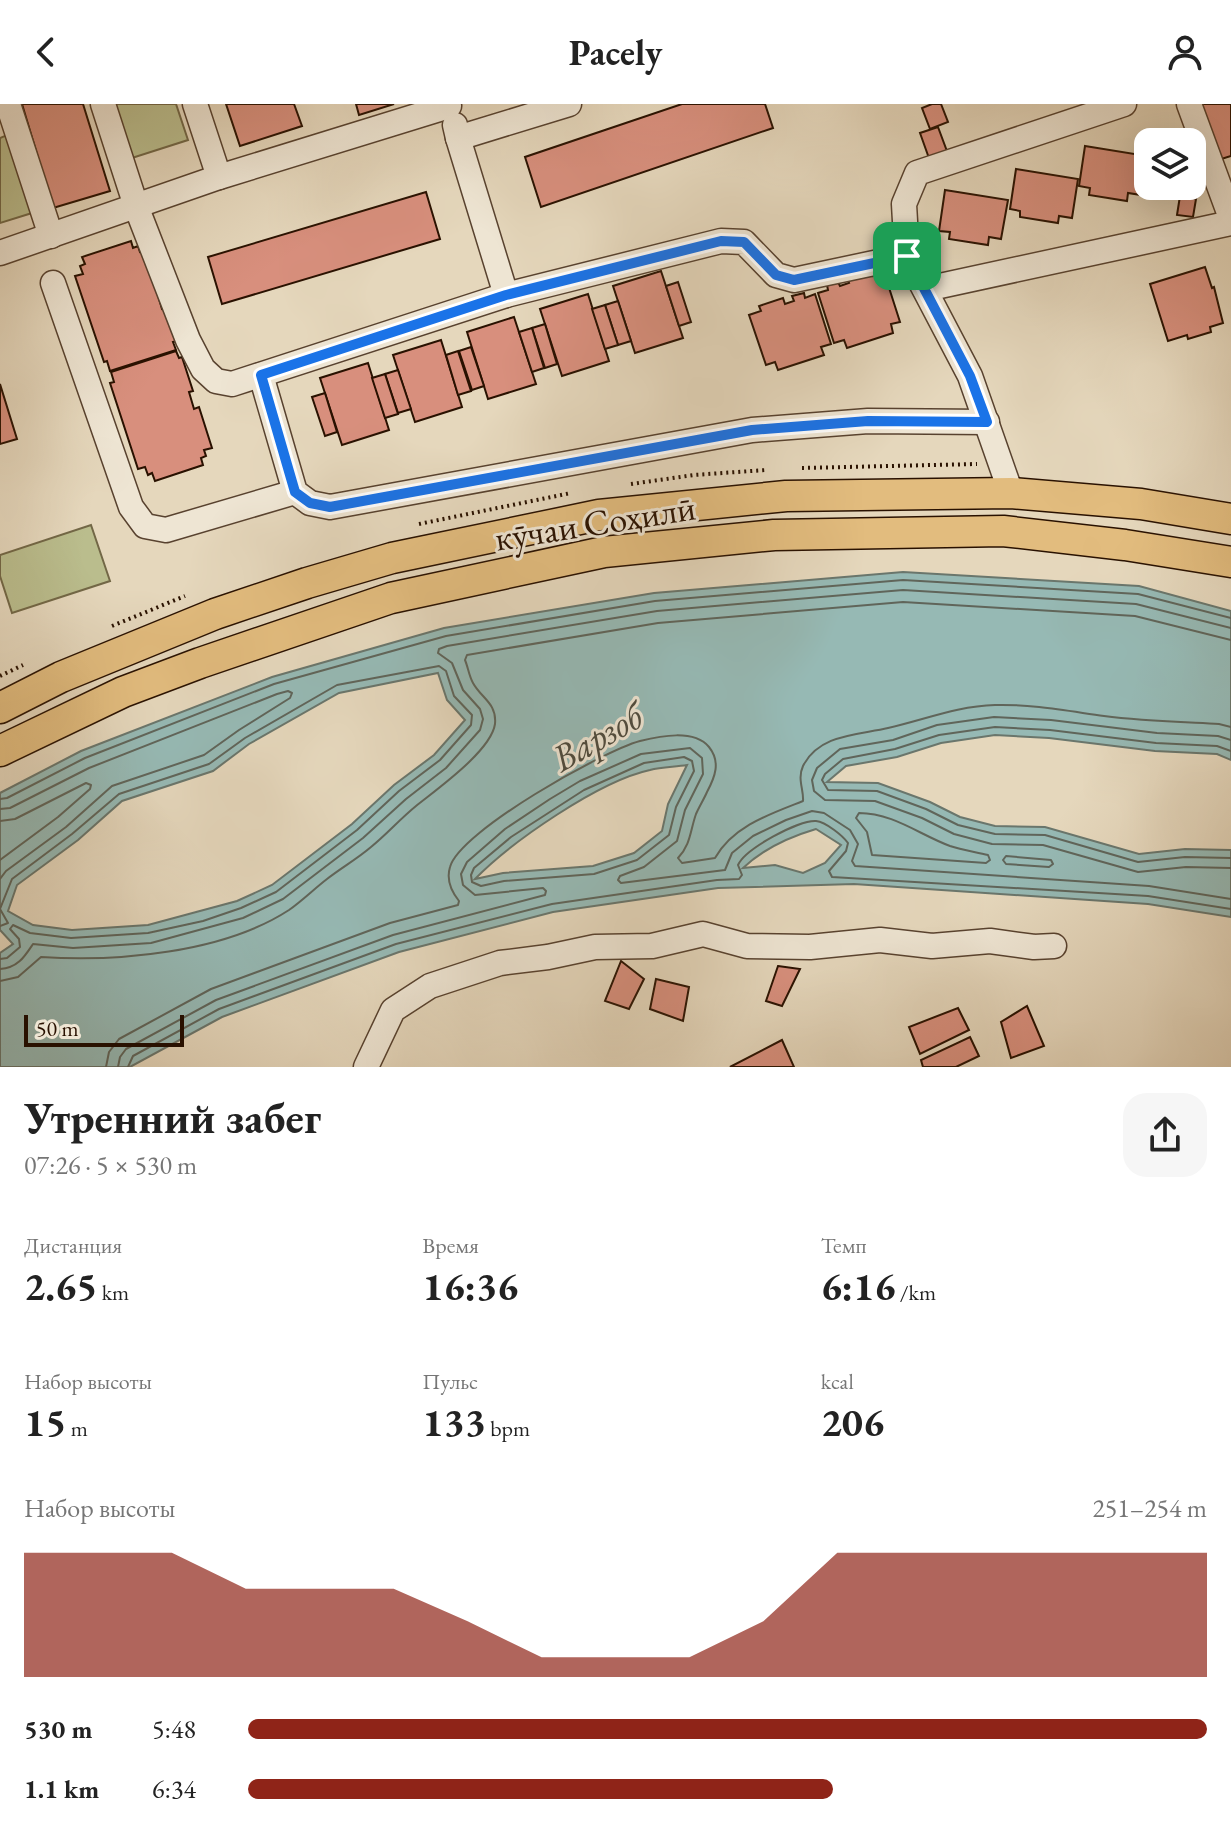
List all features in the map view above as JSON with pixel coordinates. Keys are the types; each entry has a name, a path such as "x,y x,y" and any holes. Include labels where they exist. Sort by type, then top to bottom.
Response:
{"main road":[{"name":"кӯчаи Соҳилӣ","path":"0,708 61,677 215,614 392,558 599,515 786,496 1011,493 1141,504 1231,519"},
{"name":"кӯчаи Соҳилӣ","path":"0,751 123,692 391,598 604,552 774,535 1003,531 1125,545 1231,562"}],"street":[{"path":"8,104 51,236"},
{"path":"103,104 136,206 188,340 203,369 216,381 232,384 506,295 721,241 744,242 776,275 794,280 907,256"},
{"path":"195,104 219,177"},
{"path":"458,138 569,104"},
{"path":"1011,493 970,376 907,256 904,204 917,173 1124,104"},
{"path":"926,289 1231,221 1189,104"},
{"path":"0,253 219,177 448,105 506,295"},
{"path":"53,283 131,507 145,526 166,530 295,492"},
{"path":"261,375 295,492 310,503 330,507 752,430 868,421 987,422"},
{"path":"366,1067 393,1010 430,986 500,963 595,947 652,946 703,934 747,946 810,947 880,940 932,946 990,941 1034,947 1054,946"}],"green space":[{"path":"114,104 176,104 188,140 132,158"},
{"path":"7,135 32,213 0,223 0,138"},
{"path":"91,525 110,581 12,613 0,576 0,555"}],"water":[{"name":"Варзоб","path":"903,572 1139,586 1231,611 1231,760 1217,754 995,735 941,743 897,757 846,766 827,782 878,783 960,817 995,826 1045,827 1139,854 1185,849 1231,850 1231,917 1148,904 854,884 718,888 553,912 399,952 222,1017 130,1067 0,1067 0,953 13,944 0,930 0,793 81,751 272,677 444,628 654,593","holes":["438,673 447,700 465,720 434,755 394,785 352,824 272,885 237,901 148,925 72,930 33,925 8,911 17,885 78,840 122,801 213,771 249,744 339,693","687,765 668,804 662,831 634,853 593,866 503,873 475,879 510,848 557,815 606,786 655,769","816,829 841,845 825,863 803,873 775,865 743,868 786,840"]}],"building":[{"path":"22,104 83,104 110,191 53,208"},
{"path":"226,104 294,104 302,126 240,146"},
{"path":"356,104 394,104 359,115"},
{"path":"682,104 765,104 773,128 541,207 525,157"},
{"path":"941,104 948,122 930,129 922,108"},
{"path":"1200,104 1231,104 1231,156 1218,160"},
{"path":"938,127 948,154 930,161 920,133"},
{"path":"1085,146 1134,154 1134,194 1128,193 1127,201 1089,195 1090,188 1079,186"},
{"path":"1016,169 1078,179 1072,218 1059,216 1058,223 1020,217 1020,211 1010,209"},
{"path":"945,190 1008,200 1001,239 989,237 988,245 949,239 950,232 939,231"},
{"path":"426,192 440,239 222,304 208,257"},
{"path":"1179,200 1196,200 1193,217 1177,215"},
{"path":"131,241 133,248 138,246 140,252 148,250 162,309 167,307 177,341 173,342 176,350 110,371 107,361 104,362 75,276 83,274 80,266 85,264 82,257"},
{"path":"1205,267 1214,287 1223,323 1210,327 1211,332 1168,341 1150,284"},
{"path":"871,270 873,276 884,272 900,322 891,324 893,333 847,348 844,340 834,343 818,293 828,290 827,285 849,283 847,278"},
{"path":"661,271 683,338 635,353 613,286"},
{"path":"678,282 691,322 679,326 666,286"},
{"path":"804,293 805,298 815,294 831,344 821,347 824,355 778,370 775,362 766,365 749,315 761,311 759,306 783,298 785,304 794,301 792,296"},
{"path":"588,294 609,361 562,376 540,309"},
{"path":"618,301 631,341 618,345 605,305"},
{"path":"605,305 618,345 605,349 592,309"},
{"path":"514,317 536,384 488,399 467,332"},
{"path":"545,324 557,364 545,368 532,328"},
{"path":"532,328 544,368 532,372 519,332"},
{"path":"441,340 462,407 415,422 393,355"},
{"path":"471,347 484,386 472,390 459,351"},
{"path":"176,351 179,358 182,357 193,391 189,392 194,409 199,407 212,448 204,450 206,456 201,458 203,465 155,481 145,467 138,469 110,383 114,382 111,372"},
{"path":"458,351 471,391 458,395 446,355"},
{"path":"368,363 389,430 342,445 320,378"},
{"path":"398,370 411,409 398,413 385,374"},
{"path":"385,374 398,414 385,418 372,378"},
{"path":"0,384 17,439 0,444"},
{"path":"325,393 337,432 325,436 312,397"},
{"path":"621,961 644,979 629,1009 605,1001"},
{"path":"778,966 800,969 782,1006 766,1001"},
{"path":"656,979 689,987 683,1021 650,1009"},
{"path":"1027,1006 1044,1046 1011,1058 1001,1022"},
{"path":"958,1008 969,1030 920,1054 909,1027"},
{"path":"970,1037 979,1056 956,1067 923,1067 921,1060"},
{"path":"782,1040 794,1067 730,1067"}],"route":[{"path":"721,241 744,242 776,275 794,280 907,256 970,376 987,422 868,421 752,430 330,507 310,503 295,492 261,375 506,295 721,241"}]}
